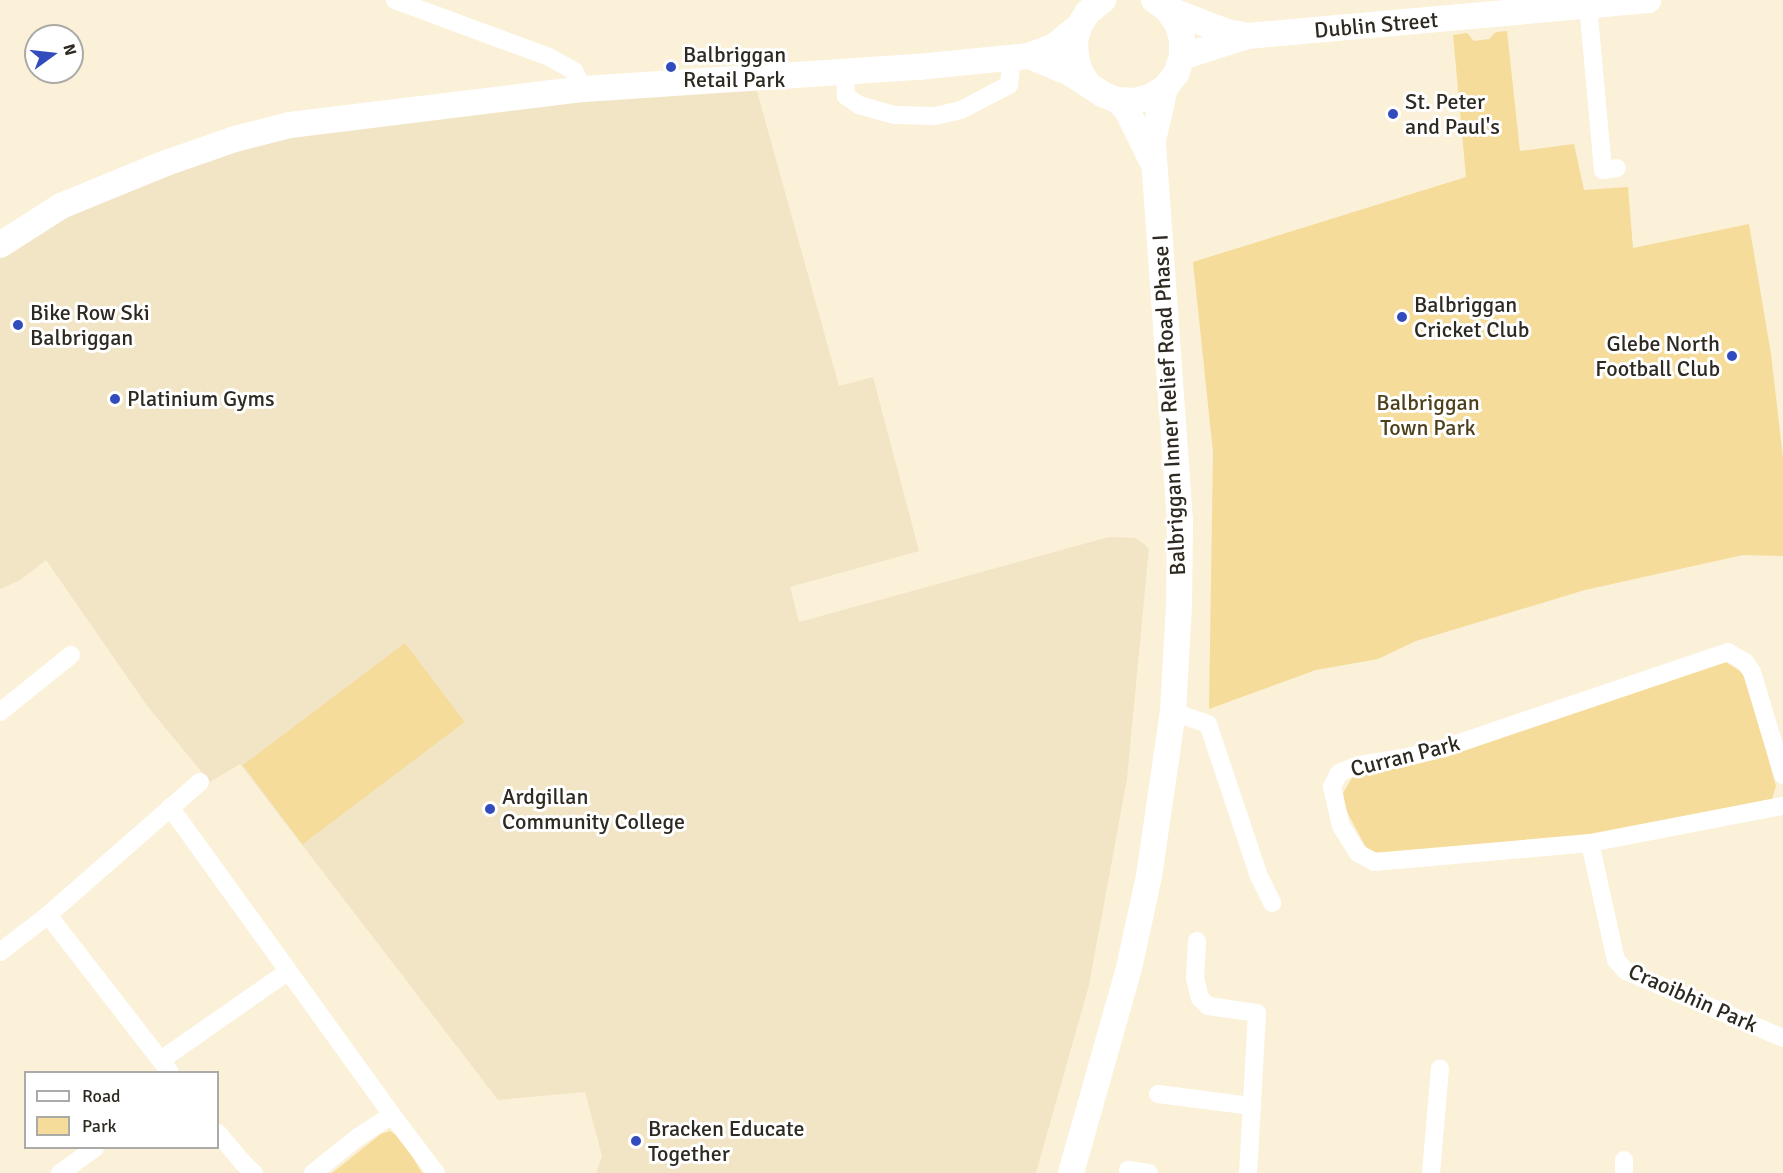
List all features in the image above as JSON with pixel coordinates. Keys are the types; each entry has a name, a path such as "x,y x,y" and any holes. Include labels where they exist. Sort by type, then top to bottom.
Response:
{"main road":[{"name":"Dublin Street","path":"1182,57 1247,36 1648,0"},
{"path":"0,245 61,206 235,139 290,125 584,89 845,72 1020,57 1053,47 1079,26 1099,1"},
{"path":"1161,4 1177,23 1182,39 1182,57"},
{"name":"Dublin Street","path":"1161,4 1227,32 1247,36"},
{"path":"1079,26 1075,41 1076,57 1080,72 1089,85"},
{"path":"1020,57 1070,73 1102,94 1117,100 1142,99 1165,88"},
{"name":"Balbriggan Inner Relief Road Phase I","path":"1071,1173 1134,945 1151,864 1173,712 1179,604 1180,521 1153,140 1165,88 1176,74 1182,57"},
{"name":"Balbriggan Inner Relief Road Phase I","path":"1117,100 1127,110 1154,164"}],"street":[{"path":"395,0 549,57 574,71 584,89"},
{"path":"1588,5 1603,170 1617,168"},
{"path":"845,72 846,96 859,105 895,114 934,116 961,110 1009,85 1020,57"},
{"name":"Curran Park","path":"1783,775 1752,672 1745,662 1728,652 1444,748 1403,759 1358,765 1339,773 1332,787 1341,826 1358,853 1374,862 1590,843 1783,806"},
{"path":"0,712 70,655"},
{"path":"1173,712 1208,724 1258,876 1272,903"},
{"path":"0,952 48,915 200,782"},
{"path":"170,807 287,972 436,1173"},
{"name":"Craoibhin Park","path":"1590,843 1616,960 1626,971 1783,1038"},
{"path":"48,915 165,1066 287,972"},
{"path":"1197,941 1195,978 1200,998 1208,1006 1257,1013 1248,1173"},
{"path":"1431,1173 1440,1068"},
{"path":"1158,1094 1252,1106"},
{"path":"313,1173 358,1137 392,1115"},
{"path":"219,1134 254,1173"},
{"path":"60,1173 94,1149"},
{"path":"1128,1170 1149,1173"}],"shaded area":[{"path":"753,77 839,386 873,377 919,551 790,587 799,622 1109,537 1136,538 1149,548 1127,779 1089,985 1036,1173 596,1173 602,1156 585,1092 498,1100 240,764 210,782 148,707 46,560 20,580 0,589 0,245 235,139"}],"green space":[{"name":"Balbriggan Town Park","path":"1507,31 1520,151 1574,144 1584,190 1628,187 1633,248 1749,224 1771,354 1783,458 1783,556 1743,555 1585,590 1416,641 1378,659 1316,670 1209,709 1213,452 1193,262 1466,177 1453,35 1467,33 1474,41 1489,39 1496,32"},
{"path":"405,643 465,722 302,844 243,765"},
{"path":"1726,662 1744,674 1776,786 1772,799 1581,837 1391,855 1368,851 1346,810 1343,793 1352,778 1363,771"},
{"path":"390,1131 402,1139 422,1173 332,1173 381,1134"}],"place":[{"name":"Balbriggan Retail Park","path":"671,67"},
{"name":"St. Peter and Paul's","path":"1393,114"},
{"name":"Balbriggan Cricket Club","path":"1402,317"},
{"name":"Bike Row Ski Balbriggan","path":"18,325"},
{"name":"Glebe North Football Club","path":"1732,356"},
{"name":"Platinium Gyms","path":"115,399"},
{"name":"Ardgillan Community College","path":"490,809"},
{"name":"Bracken Educate Together","path":"636,1141"}]}
